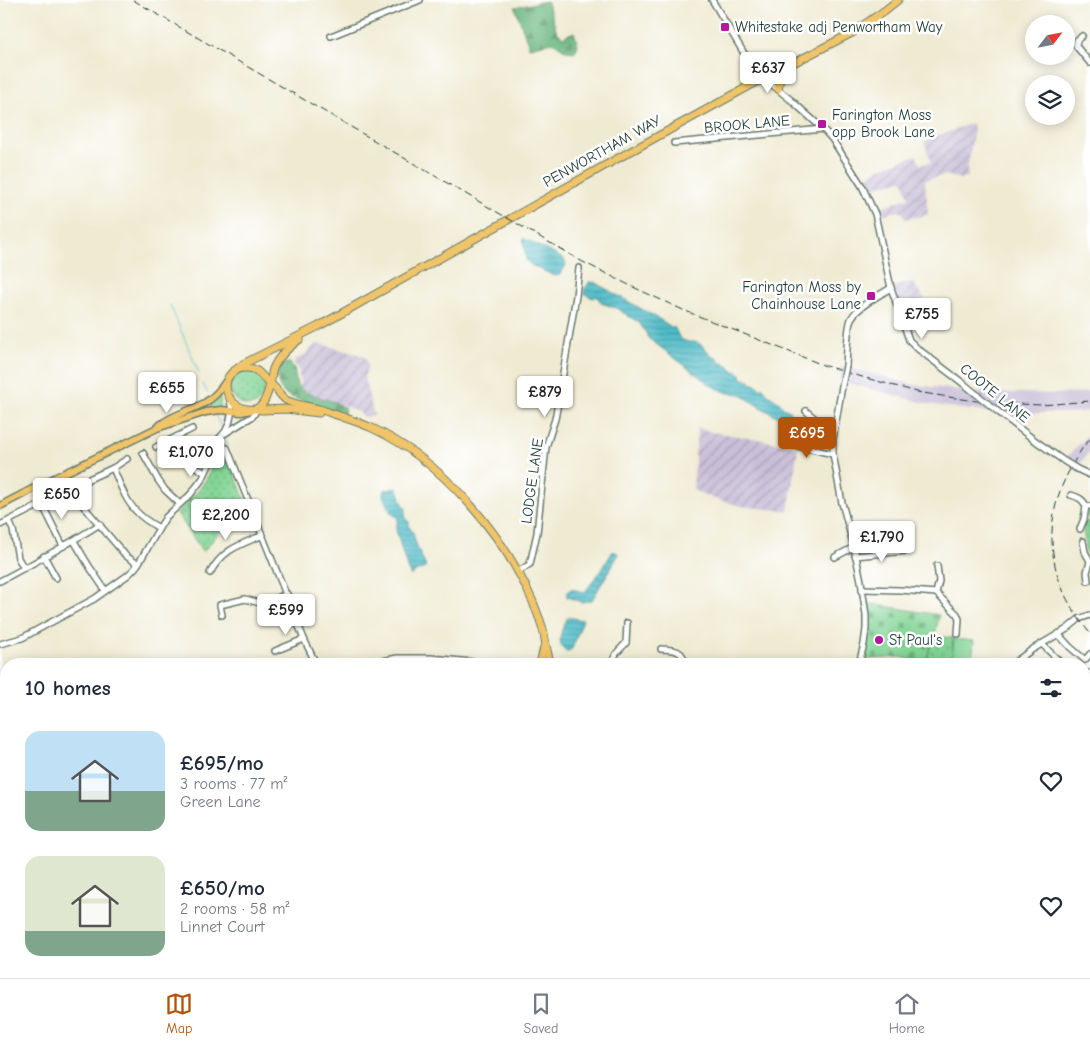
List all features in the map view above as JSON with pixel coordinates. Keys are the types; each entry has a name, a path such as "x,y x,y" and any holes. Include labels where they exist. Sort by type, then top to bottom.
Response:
{"highway":[{"name":"PENWORTHAM WAY","path":"233,372 243,364 319,326 513,216 782,68 852,32 898,0"},
{"path":"744,89 750,78 748,60"},
{"path":"778,89 782,68"},
{"name":"PENWORTHAM WAY","path":"270,384 273,368 283,353 319,326"},
{"path":"340,416 296,410 262,410 238,406 230,399 226,391 227,380 233,372 242,368 252,369 262,374 281,396 287,400 340,416 385,435 437,472 482,518 518,572 533,604 545,637 549,658"},
{"path":"256,409 264,402 270,384"},
{"path":"542,658 545,637"}],"main road":[{"path":"158,428 167,420 207,402 227,380"},
{"path":"0,506 158,428 202,412 214,410 245,412 256,409"}],"street":[{"path":"331,36 420,0"},
{"name":"COOTE LANE","path":"712,0 748,60 764,78 823,129 832,139 862,186 879,228 890,288 909,340 1032,439 1077,469 1090,474"},
{"path":"1082,36 1076,46 1090,64"},
{"name":"BROOK LANE","path":"674,143 823,129"},
{"name":"LODGE LANE","path":"518,572 530,564 535,543 546,446 558,403 579,268"},
{"path":"860,658 866,629 866,615 856,556 842,503 833,454 834,434 846,366 852,317 861,308 890,288"},
{"path":"0,644 22,638 94,598 128,575 138,564 166,517 196,488 205,473 216,442 229,426 232,411 230,399"},
{"path":"222,436 253,416 256,409"},
{"path":"806,411 834,434"},
{"path":"156,447 192,429"},
{"path":"176,437 188,462 205,473"},
{"path":"785,444 833,454"},
{"path":"227,448 304,640 313,658"},
{"path":"143,453 158,480 180,504"},
{"path":"127,460 67,490 100,524 126,556 138,564"},
{"path":"113,468 135,510 159,528"},
{"path":"0,525 42,504 59,493"},
{"path":"1072,494 1079,497 1088,506 1080,529"},
{"path":"42,504 63,546"},
{"path":"9,521 13,530 18,558 24,568"},
{"path":"0,581 34,564 44,556 74,541 100,524"},
{"path":"210,573 215,564 227,552 263,535"},
{"path":"74,541 88,566 105,590"},
{"path":"1083,541 1085,552 1090,562 1086,572 1088,582"},
{"path":"835,557 854,547"},
{"path":"856,556 906,551"},
{"path":"44,556 56,578"},
{"path":"936,593 939,581 937,566"},
{"path":"862,590 900,590 936,593 957,614 959,619 958,634"},
{"path":"222,615 220,605 245,599 260,603 287,594"},
{"path":"1021,658 1068,629 1079,619 1090,615"},
{"path":"613,658 616,652 626,643 627,623"},
{"path":"1058,634 1083,658"},
{"path":"276,651 304,640"},
{"path":"1042,644 1056,658"},
{"path":"661,649 680,652 684,658"},
{"path":"397,658 431,658"}],"shaded area":[{"path":"972,123 974,129 967,170 968,177 960,179 946,175 925,180 928,215 905,219 903,213 899,211 880,215 877,208 909,198 903,180 866,189 861,180 878,169 916,155 920,165 931,162 924,141"},
{"path":"912,282 925,299 900,307 893,286"},
{"path":"321,344 364,356 368,364 364,378 374,415 366,417 343,405 305,395 302,392 299,386 301,380 298,367 293,364 296,359 302,357 315,345"},
{"path":"841,366 916,385 967,391 968,393 1054,394 1090,392 1090,411 1004,413 928,404 847,383 839,379"},
{"path":"697,428 798,448 788,511 741,506 712,498 693,490"},
{"path":"1090,433 1090,451 1079,465 1066,458"}],"green space":[{"path":"547,1 557,32 563,37 574,32 578,45 575,52 566,51 553,42 529,47 515,7"},
{"path":"286,363 290,363 294,367 297,385 304,392 334,402 345,408 344,413 304,402 284,393 278,382 278,377 280,368"},
{"path":"242,371 253,373 259,377 263,384 264,391 258,403 245,405 237,400 229,390 232,379"},
{"path":"220,396 220,408 202,410 202,408"},
{"path":"222,443 245,500 203,552 177,513 198,491 209,475 216,453"},
{"path":"1090,508 1090,556 1087,554 1085,546 1087,543 1085,542 1082,526 1089,520 1087,510"},
{"path":"865,603 939,615 935,636 932,639 927,658 862,658 866,644"},
{"path":"935,636 953,638 951,658 927,658 932,639"},
{"path":"954,639 974,641 972,658 952,658"}],"water":[{"path":"523,238 564,259 566,265 560,275 554,276 531,265 526,260"},
{"path":"590,281 661,320 670,327 675,328 683,340 698,343 713,358 715,357 720,360 721,364 723,362 729,368 741,374 742,378 757,385 760,389 762,387 787,410 790,410 790,413 811,426 821,436 825,442 824,444 793,428 782,419 740,394 728,393 712,386 648,338 639,322 616,308 601,303 597,296 593,298 585,294 584,290"},
{"path":"397,488 400,499 406,508 406,519 409,522 409,527 413,532 426,567 411,576 396,530 398,518 391,513 383,496 383,492 386,489"},
{"path":"613,551 619,554 592,600 581,602 567,597 567,592 571,589 585,592"},
{"path":"568,617 583,620 572,649 566,652 560,640"}],"waterway":[{"path":"170,305 199,373"},
{"path":"203,384 207,392"},
{"path":"216,416 221,427"},
{"path":"226,440 228,446"},
{"path":"238,468 241,476"}],"railway":[{"path":"133,0 581,261 683,310 823,365 917,392 992,403 1042,405 1090,401"},
{"path":"1090,439 1076,458 1060,492 1054,513 1052,535 1053,556 1058,576 1076,615 1090,633"}],"place":[{"name":"Whitestake adj Penwortham Way","path":"725,27"},
{"name":"Farington Moss opp Brook Lane","path":"822,124"},
{"name":"Farington Moss by Chainhouse Lane","path":"871,296"},
{"name":"St Paul's","path":"879,640"}]}
